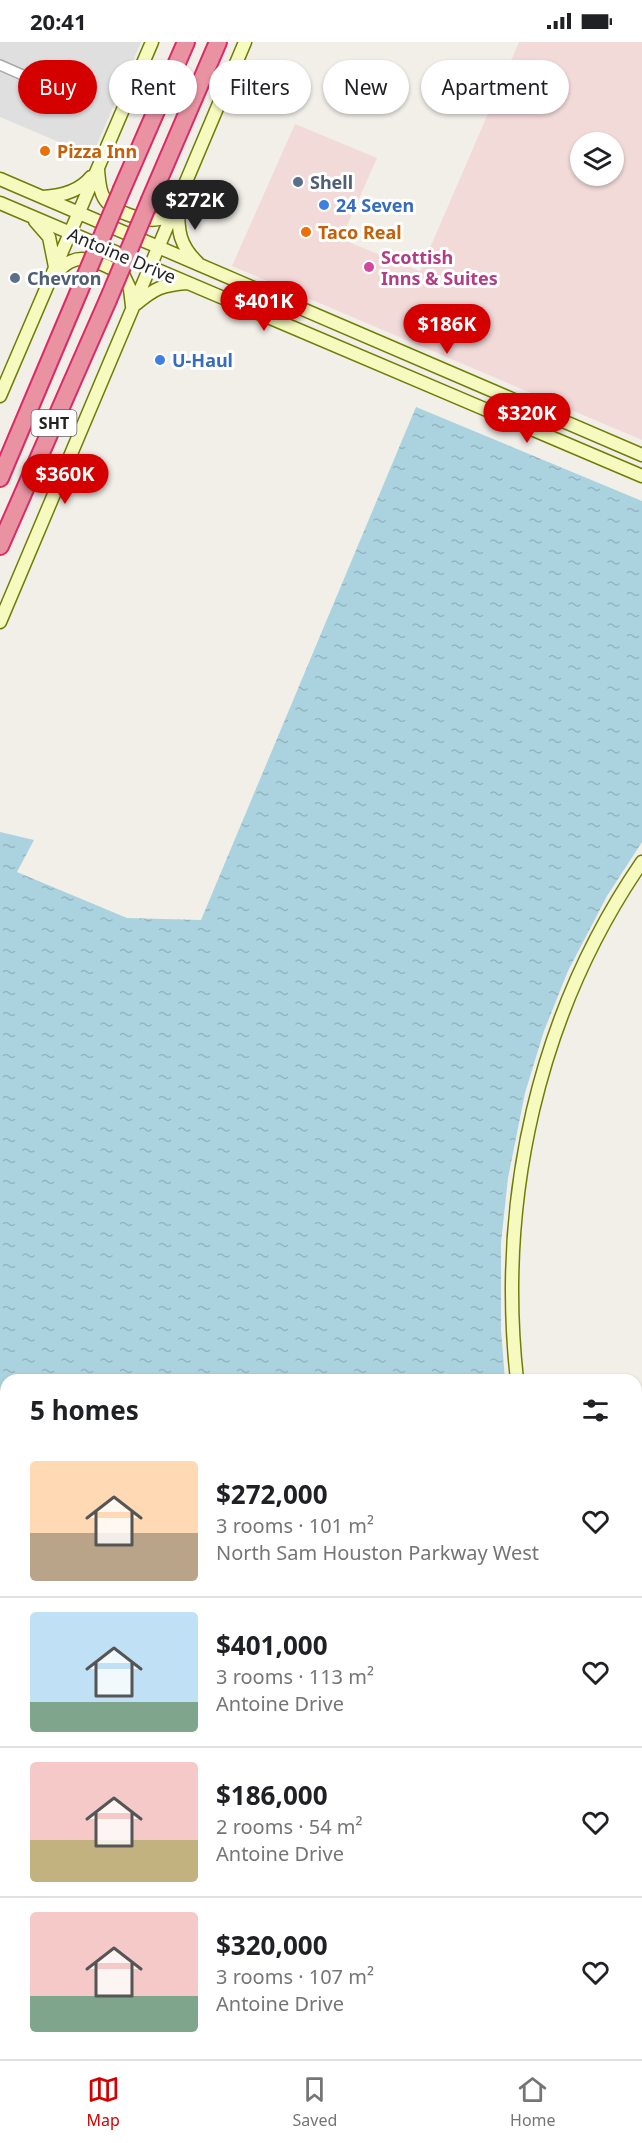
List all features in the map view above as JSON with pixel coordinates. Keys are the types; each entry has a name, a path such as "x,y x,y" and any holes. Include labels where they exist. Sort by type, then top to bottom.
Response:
{"highway":[{"name":"SHT","path":"0,478 186,42"},
{"name":"SHT","path":"0,546 218,42"}],"main road":[{"path":"0,396 152,42"},
{"path":"0,622 245,42"},
{"path":"41,197 74,190 85,185 98,169"},
{"path":"98,169 101,192 105,200 110,205 138,219 159,219 178,198"},
{"name":"Antoine Drive","path":"0,179 642,455"},
{"path":"178,198 181,240 186,250 203,267"},
{"name":"Antoine Drive","path":"0,203 642,476"},
{"path":"30,216 49,237 53,273"},
{"path":"53,273 75,259 87,259 123,274 130,289 132,307"},
{"path":"132,307 151,291 163,285 189,283"},
{"path":"294,328 302,309"},
{"path":"424,384 432,365"},
{"path":"553,438 560,420"},
{"path":"516,1374 512,1329 513,1243 519,1179 526,1138 555,1035 579,976 617,902 642,862"}],"street":[{"path":"0,65 18,73"}],"shaded area":[{"path":"0,42 141,42 133,60 109,60 110,114 92,156 0,117"},
{"path":"519,42 642,42 642,440 232,266 295,124 377,158 341,239 420,271 488,114 569,114 569,60 511,60"}],"water":[{"path":"416,407 642,501 642,842 607,896 568,971 544,1031 525,1093 508,1178 501,1243 501,1329 505,1374 0,1374 0,832 34,840 17,872 127,918 201,920"}],"place":[{"name":"Pizza Inn","path":"45,151"},
{"name":"Shell","path":"298,182"},
{"name":"24 Seven","path":"324,205"},
{"name":"Taco Real","path":"306,232"},
{"name":"Scottish Inns & Suites","path":"369,267"},
{"name":"Chevron","path":"15,278"},
{"name":"U-Haul","path":"160,360"}]}
